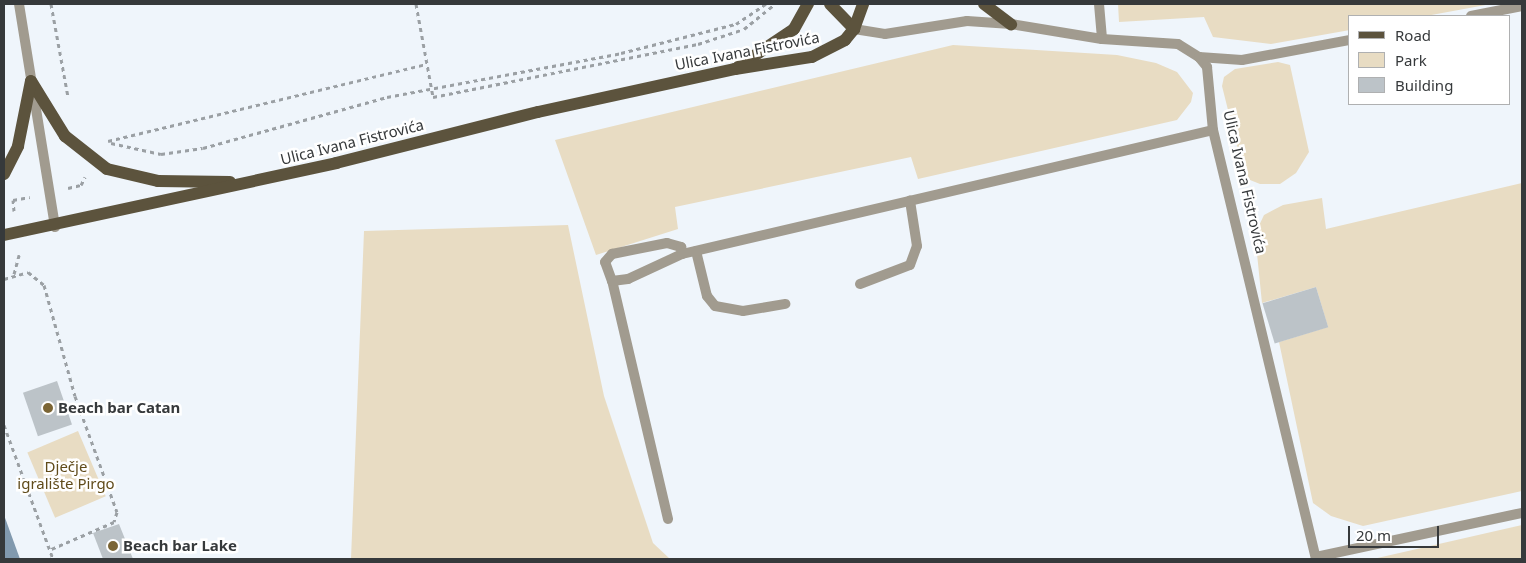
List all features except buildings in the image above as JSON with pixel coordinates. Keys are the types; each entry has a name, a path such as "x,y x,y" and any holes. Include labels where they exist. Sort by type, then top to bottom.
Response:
{"main road":[{"path":"735,69 781,42 794,29 808,4"},
{"path":"830,4 854,28 863,4"},
{"path":"984,4 1011,24"},
{"name":"Ulica Ivana Fistrovića","path":"4,235 55,227 735,69 829,51 854,28"},
{"path":"4,174 18,146 31,81"},
{"path":"31,81 65,136 107,169 158,180 250,183"}],"street":[{"path":"19,4 55,227"},
{"path":"1099,4 1102,39"},
{"path":"1476,15 1522,6"},
{"path":"854,28 885,34 967,21 1011,24 1102,39 1178,44 1199,57 1242,60 1348,40"},
{"name":"Ulica Ivana Fistrovića","path":"1199,57 1207,67 1213,130 1316,558"},
{"path":"612,281 628,279 682,254 1213,130"},
{"path":"860,284 910,265 916,246 910,201"},
{"path":"668,519 612,281 605,262 612,254 667,243 681,248 682,254"},
{"path":"696,251 707,296 715,306 743,311 784,304"},
{"path":"1316,558 1522,513"}],"path":[{"path":"52,4 69,104"},
{"path":"416,4 433,97 698,44 744,28 774,4"},
{"path":"98,140 161,154 203,148 431,89 679,38 736,24 766,4"},
{"path":"107,142 426,64"},
{"path":"4,279 28,272 44,285 75,396 117,512 114,522 50,550"},
{"path":"4,425 53,559"}],"green space":[{"path":"1118,4 1491,4 1431,15 1348,15 1348,30 1271,44 1213,37 1204,17 1119,22"},
{"path":"953,45 1117,55 1156,63 1177,72 1193,93 1191,102 1177,120 918,179 911,157 675,207 678,229 596,255 555,140"},
{"path":"1278,62 1290,65 1309,152 1296,173 1280,184 1260,184 1245,178 1222,86 1224,77 1235,69"},
{"path":"1522,183 1522,491 1363,526 1331,516 1313,503 1279,342 1328,327 1316,287 1262,303 1255,234 1264,215 1283,205 1322,198 1326,229"},
{"path":"568,225 604,396 653,543 670,559 351,559 364,231"},
{"name":"Dječje igralište Pirgo","path":"78,431 106,496 55,518 27,452"},
{"path":"1522,525 1522,559 1373,559"}],"water":[{"path":"4,515 20,559 4,559"}],"place":[{"name":"Beach bar Catan","path":"48,408"},
{"name":"Beach bar Lake","path":"113,546"}]}
